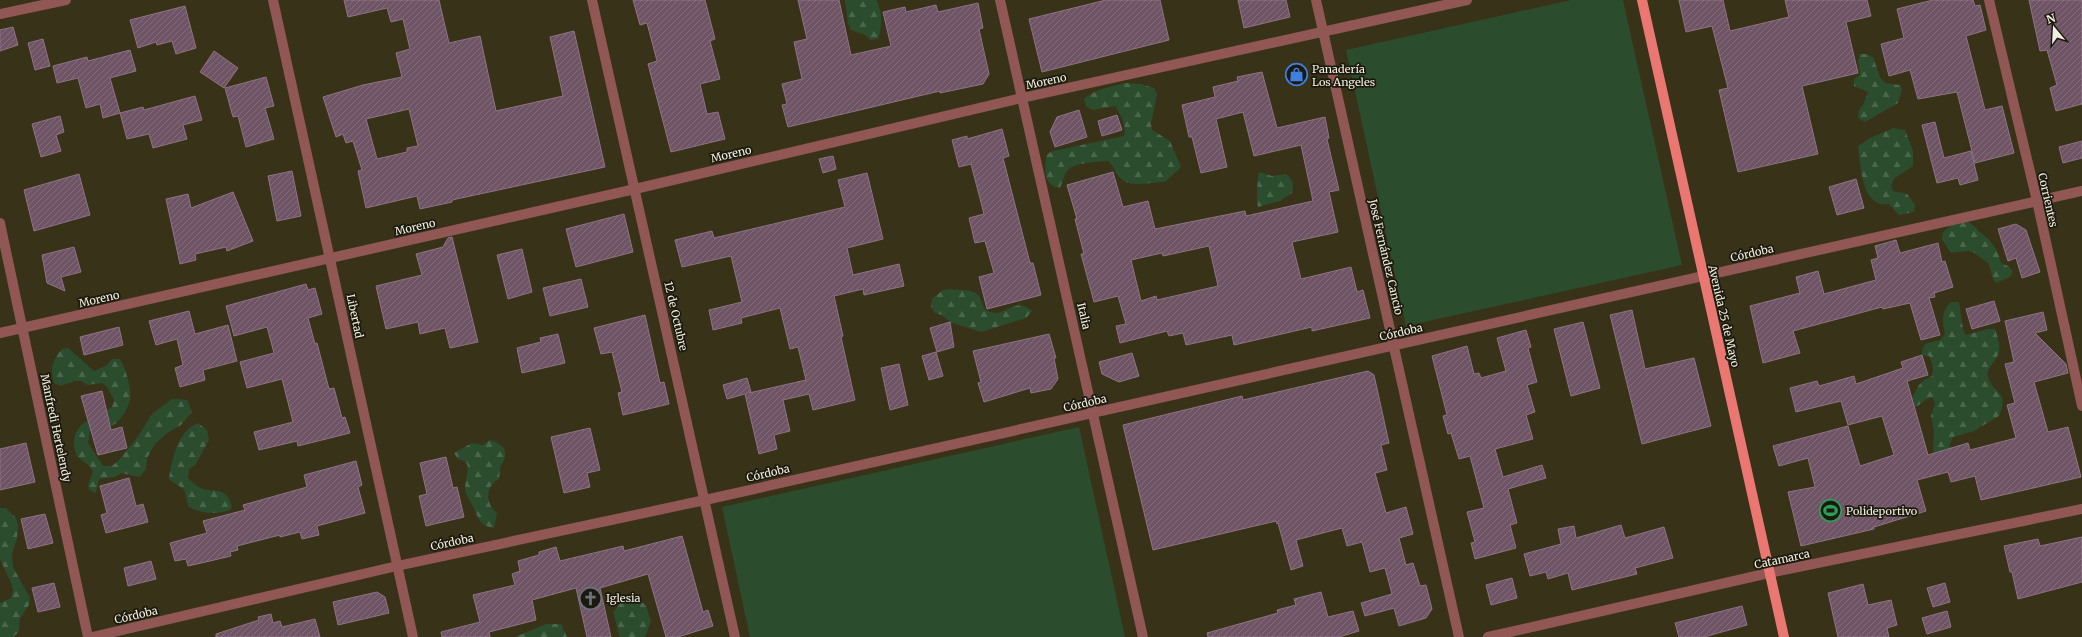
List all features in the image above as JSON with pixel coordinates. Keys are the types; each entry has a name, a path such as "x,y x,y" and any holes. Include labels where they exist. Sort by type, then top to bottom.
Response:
{"main road":[{"name":"Avenida 25 de Mayo","path":"1642,0 1784,637"}],"street":[{"path":"0,14 66,0"},
{"name":"Libertad","path":"273,0 413,637"},
{"name":"12 de Octubre","path":"592,0 736,637"},
{"name":"Italia","path":"1000,0 1143,637"},
{"name":"José Fernández Cancio","path":"1316,0 1459,637"},
{"name":"Moreno","path":"0,333 635,189 1022,98 1324,33 1467,0"},
{"name":"Corrientes","path":"1989,0 2037,201 2082,406"},
{"name":"Córdoba","path":"92,637 397,566 705,500 2082,191"},
{"name":"Manfredi Hertelendy","path":"0,224 88,637"},
{"name":"Catamarca","path":"1488,637 1769,573 2082,509"}],"green space":[{"path":"845,0 876,0 880,9 881,19 878,39 871,40 865,35 851,30 848,24"},
{"path":"1571,0 1623,0 1682,265 1406,326 1346,50"},
{"path":"1860,54 1867,54 1873,57 1880,77 1885,83 1899,85 1902,89 1898,103 1865,122 1858,118 1859,110 1863,105 1868,92 1854,86 1854,79 1860,75 1858,61"},
{"path":"1125,83 1140,84 1154,88 1157,94 1151,123 1152,130 1170,141 1181,167 1165,182 1136,184 1125,182 1121,179 1108,161 1089,163 1070,168 1065,175 1060,188 1054,187 1050,184 1046,176 1045,165 1047,154 1053,151 1124,136 1124,124 1115,106 1092,110 1086,106 1084,99 1098,91"},
{"path":"1893,128 1905,130 1913,151 1913,166 1895,178 1891,185 1893,191 1907,194 1915,205 1914,212 1899,215 1889,204 1880,204 1873,200 1868,193 1864,184 1858,146 1870,138"},
{"path":"1259,172 1272,176 1286,174 1292,182 1292,193 1280,201 1258,207 1257,190"},
{"path":"1968,222 1991,242 1998,253 2001,263 2008,266 2013,271 2010,277 1996,283 1992,277 1989,264 1977,255 1967,251 1950,252 1942,239 1943,232 1954,223"},
{"path":"950,289 972,291 980,297 982,305 987,311 990,312 1001,312 1015,306 1026,307 1032,311 1026,318 981,332 950,322 942,315 935,313 931,307 932,299 943,290"},
{"path":"1951,302 1959,302 1963,329 1966,335 1987,329 1995,329 1999,343 1999,350 1997,357 1989,368 1988,377 1990,383 2002,397 2003,402 1999,416 1974,431 1953,437 1950,444 1950,451 1939,456 1933,452 1934,430 1931,416 1935,403 1932,397 1914,407 1909,402 1919,385 1932,376 1933,368 1931,361 1929,356 1922,355 1922,350 1925,344 1940,340 1945,335 1943,317 1945,310"},
{"path":"68,348 94,371 107,365 112,359 119,359 124,366 128,378 130,399 129,405 123,416 114,425 90,431 88,443 103,466 112,466 119,460 137,438 152,414 172,399 187,400 192,412 181,425 167,433 155,444 147,458 146,469 140,477 121,473 115,477 99,479 96,493 89,490 88,485 93,472 89,465 80,459 76,454 74,445 75,436 87,420 112,407 114,400 107,387 102,383 87,385 81,381 74,381 61,386 54,383 52,369 54,361 62,349"},
{"path":"198,423 207,430 209,440 195,465 189,469 188,478 201,488 220,491 226,495 232,506 230,510 225,512 209,513 193,509 188,506 183,488 169,479 174,455 180,439 185,432"},
{"path":"1079,427 1125,637 750,637 722,507"},
{"path":"489,440 499,444 504,449 505,453 504,460 501,464 499,479 491,486 488,495 490,505 497,513 494,528 482,523 478,517 465,490 468,473 466,462 458,459 454,453 472,443 483,445"},
{"path":"0,508 6,508 16,518 18,525 17,539 12,553 13,567 30,598 29,605 20,618 19,632 13,637 0,637 0,603 11,598 13,590 0,559"},
{"path":"636,596 646,606 651,621 645,637 620,637 613,612 623,600"},
{"path":"546,624 561,624 567,637 515,637"}],"building":[{"path":"344,0 439,0 449,43 480,36 496,111 563,96 550,37 574,31 605,167 452,200 452,202 420,209 417,196 366,208 358,171 362,170 353,141 346,143 343,134 336,137 323,97 363,85 402,77 396,53 410,49 403,19 391,22 387,8 348,17","holes":["409,109 418,146 407,148 407,152 377,159 366,119"]},
{"path":"633,0 705,0 715,39 710,41 720,79 700,84 707,114 718,112 725,139 671,152 648,64 657,61 647,23 640,25"},
{"path":"798,0 839,0 851,55 891,46 883,12 905,7 906,12 936,5 938,12 978,3 983,28 979,29 989,74 983,84 940,93 940,91 788,127 782,105 787,104 782,84 802,79 794,42 807,39"},
{"path":"1106,0 1160,0 1169,40 1042,72 1029,19"},
{"path":"1238,0 1286,0 1290,17 1244,28"},
{"path":"1679,0 1723,0 1730,31 1789,17 1785,0 1867,0 1871,16 1846,22 1858,73 1802,86 1818,154 1738,172 1719,90 1728,88 1712,26 1686,32"},
{"path":"1933,0 1973,0 1975,6 1980,5 1986,30 1966,36 1985,110 2002,106 2014,153 1975,163 1957,92 1918,99 1910,70 1889,76 1881,44 1904,38 1897,9"},
{"path":"2029,0 2082,0 2082,104 2056,111 2050,88 2057,85 2047,50 2040,51"},
{"path":"185,6 196,48 176,54 172,41 157,45 156,42 138,48 130,20"},
{"path":"13,27 18,45 0,51 0,30"},
{"path":"43,39 50,66 35,70 28,43"},
{"path":"130,50 136,71 110,78 120,113 103,118 100,104 86,108 78,78 57,83 53,66 87,57 88,61"},
{"path":"214,51 238,68 224,88 200,72"},
{"path":"1262,72 1277,128 1325,117 1329,138 1327,139 1339,190 1329,192 1338,232 1292,242 1301,279 1351,267 1357,292 1363,290 1370,318 1312,331 1312,327 1234,345 1232,335 1186,345 1183,333 1169,336 1167,331 1120,343 1116,326 1126,324 1118,296 1094,302 1081,254 1084,254 1075,219 1077,219 1067,185 1113,172 1123,207 1148,201 1155,229 1245,211 1246,216 1313,201 1301,145 1254,156 1243,112 1216,119 1227,167 1201,173 1192,137 1189,137 1182,105 1215,97 1213,87 1238,81 1237,77","holes":["1209,246 1218,286 1157,300 1156,296 1141,301 1131,260 1162,253 1163,256"]},
{"path":"266,77 274,106 265,108 274,139 246,147 238,116 233,117 225,88"},
{"path":"195,96 202,120 183,125 187,139 153,148 149,134 127,139 120,113 143,107 144,110"},
{"path":"1079,110 1087,137 1055,147 1050,132 1057,117"},
{"path":"1117,115 1122,130 1102,136 1098,121"},
{"path":"60,116 64,132 56,135 61,151 41,157 32,124"},
{"path":"1935,122 1944,158 1971,151 1978,180 1960,185 1958,178 1937,183 1922,125"},
{"path":"1002,129 1009,156 1003,158 1030,263 1033,263 1041,295 987,309 979,277 994,273 985,241 975,243 969,218 984,214 971,164 959,167 952,140 967,136 967,139"},
{"path":"2082,141 2082,158 2063,163 2059,147"},
{"path":"833,156 836,169 823,173 819,159"},
{"path":"292,171 301,216 277,221 268,176"},
{"path":"867,173 883,239 847,248 853,275 899,264 904,286 864,295 863,289 834,296 843,336 841,337 855,400 813,410 809,394 783,400 790,431 774,435 777,449 759,454 745,394 727,399 723,385 747,378 751,392 749,393 806,380 798,347 790,349 780,308 741,318 742,323 713,330 709,310 742,302 731,256 682,267 675,240 712,231 714,238 845,207 838,180"},
{"path":"79,174 90,215 34,231 24,190"},
{"path":"1856,179 1864,208 1837,215 1829,187"},
{"path":"233,192 253,241 227,251 226,247 195,254 196,260 180,264 166,199 188,194 191,208"},
{"path":"624,214 633,252 576,267 566,229"},
{"path":"2016,224 2026,230 2040,272 2022,278 2016,258 2008,261 1998,229"},
{"path":"452,237 478,342 450,348 445,328 420,334 418,322 386,329 376,286 422,275 416,254 443,247 448,238"},
{"path":"1896,240 1900,253 1938,243 1942,262 1945,261 1953,287 1934,293 1935,297 1929,298 1940,335 1921,340 1910,303 1883,309 1882,307 1793,331 1800,353 1763,363 1750,306 1800,293 1796,277 1818,271 1824,294 1876,280 1871,260 1878,258 1875,246"},
{"path":"74,247 81,272 61,277 65,291 47,283 42,255"},
{"path":"522,249 532,292 508,299 497,255"},
{"path":"581,279 588,307 550,316 543,288"},
{"path":"306,284 308,290 315,288 322,314 308,318 315,344 317,343 329,389 334,388 342,418 345,417 350,433 298,446 297,441 259,450 254,432 293,422 282,379 247,388 240,362 274,353 267,327 234,336 226,306"},
{"path":"1994,301 2000,321 1972,329 1966,309"},
{"path":"1632,310 1645,369 1694,358 1711,426 1642,444 1610,315"},
{"path":"189,311 195,334 228,325 237,361 203,370 205,380 180,387 175,368 183,365 177,339 156,345 149,321"},
{"path":"2043,312 2047,330 2035,333 2066,364 2068,373 2034,382 2048,432 2068,427 2081,477 1981,500 1975,476 1951,482 1948,472 1917,480 1926,511 1874,527 1874,529 1801,546 1788,492 1815,487 1808,458 1779,466 1773,446 1848,426 1860,466 1894,455 1882,416 1848,425 1841,401 1796,412 1790,388 1817,381 1819,386 1854,376 1856,384 1903,368 1901,362 1922,355 1928,375 1907,381 1928,455 1968,443 1970,450 2016,438 2007,405 2015,403 2005,364 2014,362 2005,321"},
{"path":"645,315 660,383 664,382 669,404 623,415 618,393 622,392 612,352 601,354 594,328"},
{"path":"950,322 954,347 937,352 930,328"},
{"path":"1583,322 1600,388 1571,396 1554,329"},
{"path":"119,327 123,345 84,355 80,337"},
{"path":"1526,330 1531,347 1528,348 1537,382 1527,385 1535,412 1526,415 1533,439 1495,449 1503,477 1542,465 1546,478 1508,489 1517,523 1510,525 1516,548 1475,559 1471,543 1475,542 1467,512 1484,508 1470,456 1459,459 1451,433 1448,434 1443,416 1447,415 1432,356 1467,346 1474,374 1479,373 1481,378 1506,371 1497,338"},
{"path":"558,334 565,363 522,373 517,348 541,342 540,338"},
{"path":"1049,334 1056,358 1054,358 1058,379 1051,389 1031,393 1030,388 984,402 978,383 981,382 973,351"},
{"path":"936,352 943,376 929,380 922,356"},
{"path":"1132,353 1139,376 1119,382 1102,374 1099,362"},
{"path":"899,364 908,405 890,410 881,368"},
{"path":"1368,371 1374,375 1389,443 1381,445 1387,470 1375,473 1386,513 1406,507 1413,534 1399,538 1406,565 1413,563 1420,586 1426,585 1432,609 1426,618 1399,626 1394,608 1365,616 1361,603 1392,594 1385,568 1370,572 1362,542 1347,546 1342,528 1296,540 1303,566 1291,570 1278,523 1277,524 1276,521 1153,550 1123,425 1242,396 1243,400"},
{"path":"102,391 111,430 122,427 127,448 98,455 81,396"},
{"path":"590,428 600,470 587,473 590,487 564,493 551,437"},
{"path":"26,443 35,482 0,490 0,449"},
{"path":"446,457 453,488 457,487 464,517 426,526 419,496 427,494 420,463"},
{"path":"356,461 362,485 358,487 365,513 317,526 319,535 302,539 300,532 280,537 280,535 237,546 238,550 230,552 231,556 188,566 186,559 175,561 170,543 207,533 203,521 245,510 243,505 307,487 304,475"},
{"path":"129,478 136,506 143,504 148,522 106,533 101,515 107,513 100,486"},
{"path":"45,514 53,543 28,549 21,519"},
{"path":"1621,525 1625,538 1664,527 1673,558 1635,568 1637,574 1572,590 1568,573 1548,579 1546,572 1530,576 1524,554 1561,544 1558,529 1574,526 1576,538"},
{"path":"682,536 703,612 708,610 713,626 678,637 666,637 648,574 600,588 611,637 587,637 576,588 532,600 536,620 489,632 490,637 442,637 441,632 480,622 473,595 515,585 512,574 520,571 518,561 539,555 539,552 556,547 560,561 623,546 624,551"},
{"path":"2082,537 2082,582 2018,599 2004,546 2038,539 2040,546"},
{"path":"151,561 156,579 128,586 124,568"},
{"path":"1512,578 1517,598 1491,605 1486,585"},
{"path":"54,583 60,607 38,612 32,588"},
{"path":"1945,583 1950,602 1933,607 1927,588"},
{"path":"1863,584 1868,605 1891,600 1897,625 1887,628 1889,637 1838,637 1828,593"},
{"path":"377,592 385,597 389,613 338,625 333,602"},
{"path":"1321,592 1328,617 1353,611 1359,631 1339,637 1208,637 1207,633 1278,613 1277,610 1296,605 1294,599"},
{"path":"1742,606 1747,625 1704,637 1679,637 1675,623"},
{"path":"1947,611 1951,627 1927,634 1922,618"},
{"path":"271,614 273,623 280,621 282,627 315,619 320,637 216,637 216,634 259,620 258,617"}],"place":[{"name":"Panadería Los Angeles","path":"1296,75"},
{"name":"Polideportivo","path":"1831,511"},
{"name":"Iglesia","path":"590,598"}]}
